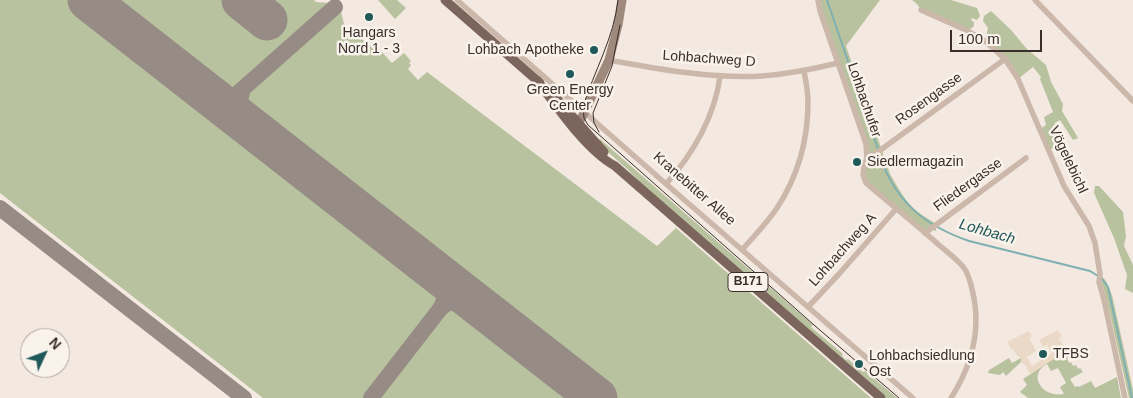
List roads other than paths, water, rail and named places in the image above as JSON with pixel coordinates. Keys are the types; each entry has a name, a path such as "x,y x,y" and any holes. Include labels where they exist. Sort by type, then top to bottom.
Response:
{"main road":[{"name":"B171","path":"445,0 537,80 577,126 596,152 615,166 881,398"}],"street":[{"name":"Kranebitter Allee","path":"458,0 666,184 913,398"},
{"path":"577,126 609,60 622,0"},
{"name":"Lohbachufer","path":"818,0 820,11 866,144 867,158 863,175 866,183 896,209 928,231 964,269 969,277 976,303 975,339 966,371 951,398"},
{"path":"1034,0 1133,101"},
{"name":"Vögelebichl","path":"921,10 968,31 985,41 1004,59 1018,78 1064,186 1089,226 1095,243 1100,274 1098,282 1104,300 1125,398"},
{"name":"Rosengasse","path":"867,158 1004,59"},
{"name":"Lohbachweg D","path":"609,60 720,76 763,76 804,71 838,63"},
{"path":"742,250 777,208 792,180 802,155 808,101 804,71"},
{"path":"666,184 680,168 700,136 714,102 720,76"},
{"name":"Fliedergasse","path":"928,231 1026,158"},
{"name":"Lohbachweg A","path":"808,307 896,209"}],"waterway":[{"name":"Lohbach","path":"827,0 878,149"},
{"name":"Lohbach","path":"879,154 893,185 902,198 925,219 938,227 969,241 1090,271 1098,276"},
{"name":"Lohbach","path":"1102,279 1108,287 1132,398"}],"tram line":[{"path":"618,0 608,41 583,107 584,118 588,125 899,398"},
{"path":"599,132 594,123 593,113 612,66 620,25"}],"place":[{"name":"Hangars Nord 1 - 3","path":"369,17"},
{"name":"Lohbach Apotheke","path":"594,50"},
{"name":"Green Energy Center","path":"570,74"},
{"name":"Siedlermagazin","path":"857,162"},
{"name":"TFBS","path":"1043,354"},
{"name":"Lohbachsiedlung Ost","path":"859,364"}]}
